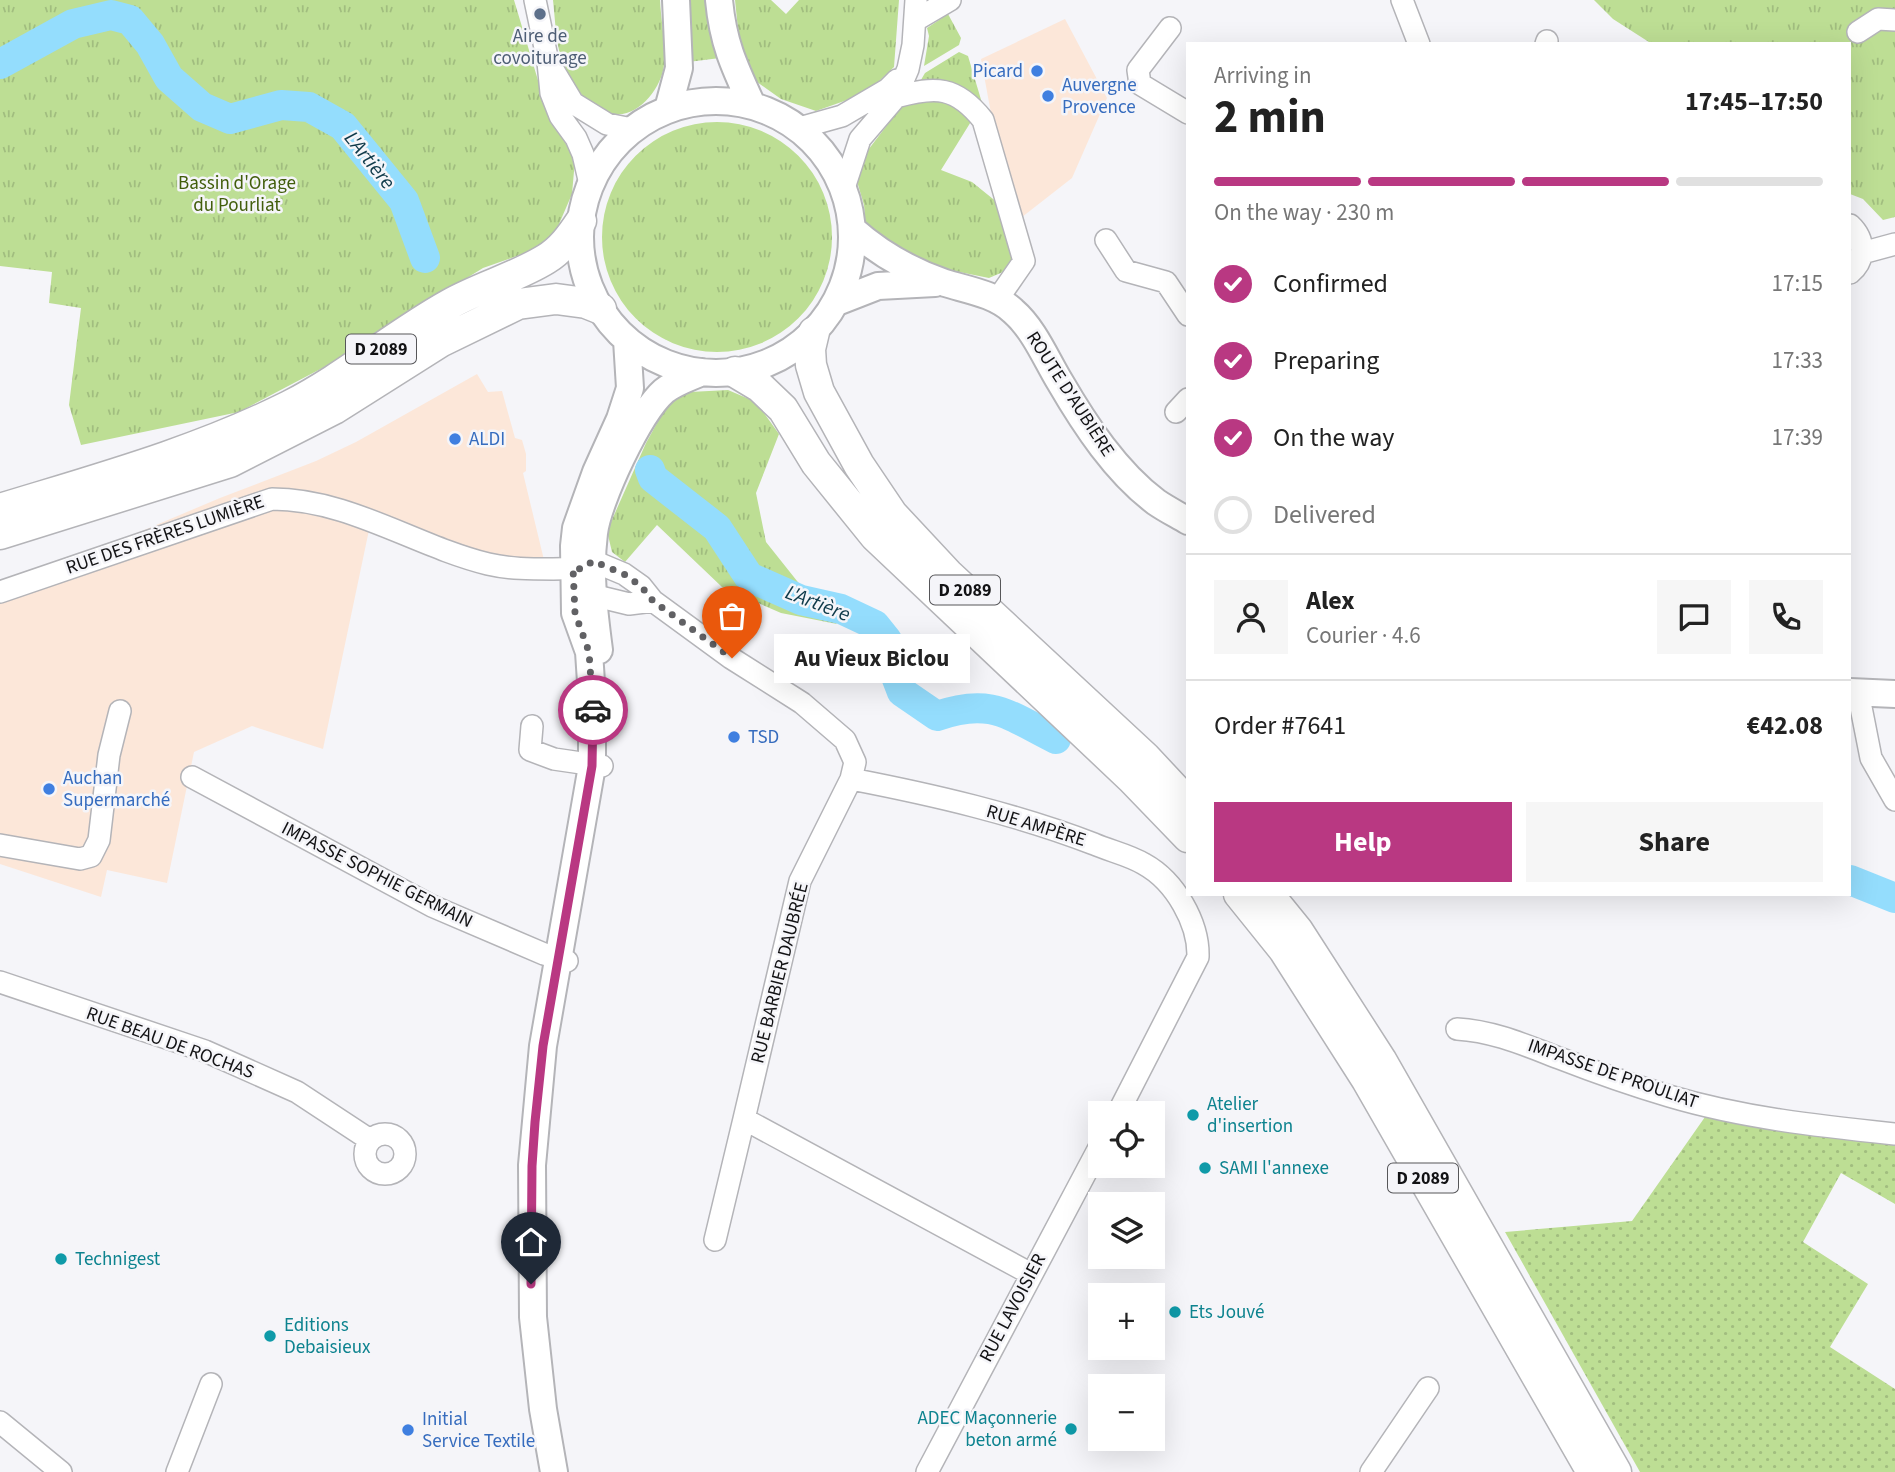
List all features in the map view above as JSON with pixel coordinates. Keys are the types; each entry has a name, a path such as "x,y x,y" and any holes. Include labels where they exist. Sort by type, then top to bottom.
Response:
{"highway":[{"name":"D 2089","path":"0,509 166,457 220,437 290,405 448,305 545,260 569,239 581,221"},
{"name":"D 2089","path":"0,534 230,462 334,409 440,342 518,304 556,299 586,303 601,309"},
{"name":"D 2089","path":"814,332 810,349 811,365 819,392 859,465 892,514 948,574 1145,757 1186,801"},
{"name":"D 2089","path":"736,372 760,387 783,409 816,463 875,536 1132,779 1186,834"},
{"path":"0,491 88,470 166,457"},
{"name":"D 2089","path":"1241,896 1284,950 1367,1080 1592,1472"},
{"name":"D 2089","path":"1270,896 1298,930 1381,1060 1616,1472"}],"main road":[{"path":"668,109 679,68 676,0"},
{"path":"719,0 721,26 732,64 752,105"},
{"path":"710,100 752,105 799,128 826,155 844,188 853,230 850,267 837,302 814,332 791,351 764,365 736,372 702,372 663,362 627,340 601,309 588,281 581,251 581,221 590,184 608,154 632,129 668,109 710,100"},
{"name":"ROUTE D'AUBIÈRE","path":"853,230 897,263 997,300 1013,310 1028,328 1082,420 1115,463 1155,502 1186,520"},
{"name":"ROUTE D'AUBIÈRE","path":"837,302 878,286 943,282"},
{"path":"554,1472 543,1409 533,1317 536,1166 563,960 604,730 602,672 592,595 576,528 630,388 627,340"},
{"path":"597,766 589,652 575,613 583,566 601,506 632,437 663,392 677,382 702,372"},
{"path":"1854,692 1895,694"},
{"path":"536,1166 545,1314 572,1472"}],"street":[{"path":"535,0 548,62 551,93 560,116 583,153 590,184"},
{"path":"844,188 860,139 896,97 908,69 916,10 950,0"},
{"path":"1402,0 1418,42"},
{"path":"1858,32 1878,19 1895,20"},
{"path":"1170,28 1138,70 1140,84 1186,112"},
{"path":"548,62 573,103 607,124 632,129"},
{"path":"799,128 842,116 888,89 908,69"},
{"path":"896,97 927,89 949,91 970,104 983,120 1024,261 997,300"},
{"path":"1851,226 1858,235 1862,253 1860,262 1851,273"},
{"path":"1106,240 1126,271 1166,282 1186,312"},
{"path":"1862,253 1895,244"},
{"name":"RUE DES FRÈRES LUMIÈRE","path":"0,592 272,499 300,500 344,511 423,543 489,564 526,569 583,566"},
{"path":"583,566 624,574 641,586 653,601 732,658 802,703 845,740 855,762 851,779"},
{"path":"592,595 629,604 653,601"},
{"path":"1854,692 1871,758 1895,800"},
{"path":"0,845 80,859 91,856 99,841 109,755 120,711"},
{"path":"532,726 530,750 554,759 597,766"},
{"name":"IMPASSE SOPHIE GERMAIN","path":"192,777 432,906 563,960"},
{"name":"RUE AMPÈRE","path":"851,779 1041,824 1145,864 1170,887 1193,922 1198,940 1198,957 1124,1101"},
{"name":"RUE BARBIER DAUBRÉE","path":"715,1240 800,881 851,779"},
{"name":"RUE BEAU DE ROCHAS","path":"0,982 205,1051 297,1092 370,1140"},
{"name":"IMPASSE DE PROULIAT","path":"1457,1029 1481,1030 1597,1072 1706,1106 1812,1125 1895,1134"},
{"path":"744,1119 1031,1274"},
{"name":"RUE LAVOISIER","path":"927,1472 1088,1168"},
{"path":"177,1472 211,1384"},
{"path":"1371,1472 1428,1388"},
{"path":"0,1422 61,1472"}],"shaded area":[{"path":"1065,19 1107,98 1072,178 1004,231 1000,162 981,59"},
{"path":"477,374 488,392 502,391 515,438 522,440 526,454 526,471 523,473 544,560 528,562 369,530 323,749 252,726 194,752 167,883 107,870 101,897 0,864 0,591 220,498 316,461 356,442"}],"green space":[{"name":"Bassin d'Orage du Pourliat","path":"0,0 514,0 540,87 556,126 575,160 572,194 556,231 534,250 483,268 349,354 239,412 81,445 69,405 81,308 49,303 52,272 0,266"},
{"path":"553,0 660,0 664,65 654,91 641,106 624,114 608,113 581,94 563,65"},
{"path":"685,0 712,0 720,58 688,62"},
{"path":"735,0 771,0 786,14 799,0 899,0 894,67 873,87 850,99 816,111 781,99 750,77 740,49"},
{"path":"1594,0 1895,0 1895,217 1883,220 1863,199 1851,194 1851,42 1649,42 1613,19"},
{"path":"948,14 961,38 959,45 924,66 929,36 927,28"},
{"path":"959,52 968,56 985,113 918,85 925,73"},
{"path":"949,98 972,120 941,170 972,182 998,203 1013,255 1012,263 1003,272 989,278 905,261 866,229 864,205 856,178 865,154 904,103"},
{"path":"717,122 761,131 790,148 806,164 827,204 832,237 823,281 806,310 790,326 750,347 717,352 673,343 644,326 628,310 607,270 602,237 611,193 628,164 644,148 684,127"},
{"path":"728,390 756,402 779,434 756,493 766,542 805,591 837,624 781,613 722,587 657,525 625,562 612,552 607,531 646,443 667,405 690,392"},
{"path":"1712,1107 1895,1131 1895,1204 1841,1173 1803,1242 1868,1284 1830,1347 1895,1389 1895,1472 1640,1472 1505,1232 1632,1221"}],"waterway":[{"name":"L'Artière","path":"0,64 73,24 111,15 130,20 150,44 169,78 202,107 230,119 281,105 309,107 343,126 404,201 425,258"},
{"name":"L'Artière","path":"650,470 653,478 717,528 749,577 801,600 841,609 875,625 887,640 892,666 902,692 937,716 972,708 999,711 1056,739"},
{"name":"L'Artière","path":"1851,880 1895,898"}],"way so far":[{"path":"593,710 589,652 575,613 573,568 582,569 593,561 624,574 641,586 653,601 732,658"}],"place":[{"name":"Aire de covoiturage","path":"540,14"},
{"name":"Picard","path":"1037,71"},
{"name":"Auvergne Provence","path":"1048,96"},
{"name":"ALDI","path":"455,439"},
{"name":"Au Vieux Biclou","path":"732,658"},
{"name":"TSD","path":"734,737"},
{"name":"Auchan Supermarché","path":"49,789"},
{"name":"Atelier d'insertion","path":"1193,1115"},
{"name":"SAMI l'annexe","path":"1205,1168"},
{"name":"Technigest","path":"61,1259"},
{"name":"Ets Jouvé","path":"1175,1312"},
{"name":"Editions Debaisieux","path":"270,1336"},
{"name":"ADEC Maçonnerie beton armé","path":"1071,1429"},
{"name":"Initial Service Textile","path":"408,1430"}],"route":[{"path":"531,1284 532,1166 543,1046 592,766 593,710"}]}
